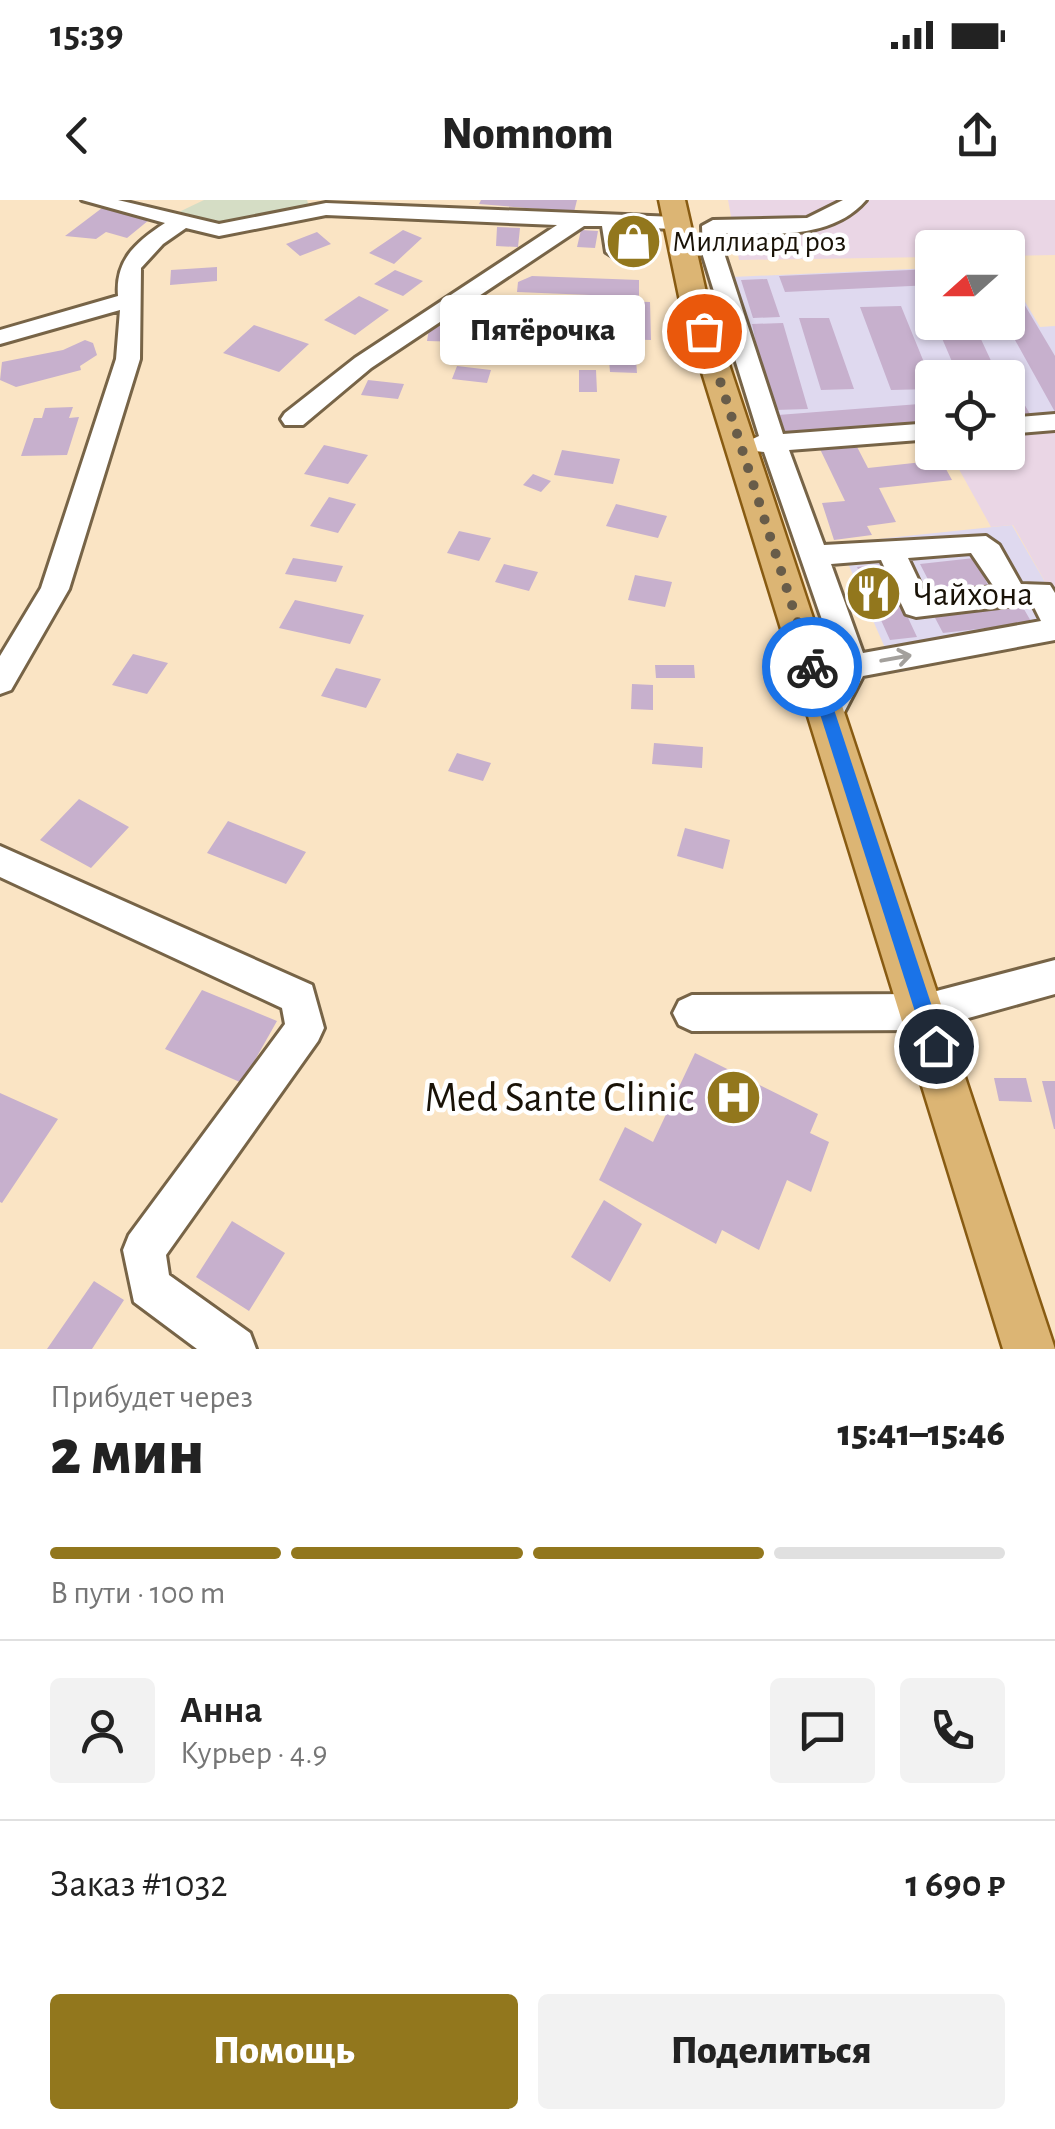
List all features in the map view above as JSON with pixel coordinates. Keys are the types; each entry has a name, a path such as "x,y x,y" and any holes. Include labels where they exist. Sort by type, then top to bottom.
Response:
{"main road":[{"path":"674,211 694,301 1030,1349"}],"street":[{"path":"92,200 219,230 326,209 580,219"},
{"path":"828,713 853,666 774,443 714,256 713,226 799,226 841,216 856,200"},
{"path":"294,419 362,362 580,219 607,210 674,211"},
{"path":"607,210 617,252"},
{"path":"0,682 55,589 128,359 135,327 127,301 126,272 145,244 184,220"},
{"path":"0,336 127,301"},
{"path":"1025,425 1055,422"},
{"path":"740,446 915,432"},
{"path":"814,556 976,542 990,552 1013,595"},
{"path":"892,551 936,651"},
{"path":"916,606 1040,592 1055,618"},
{"path":"853,666 1055,629"},
{"path":"0,861 299,997 305,1028 144,1250 149,1287 234,1349"},
{"path":"692,1013 925,1012 996,996 1055,976"}],"shaded area":[{"path":"728,200 1055,200 1055,255 1025,256 1025,230 915,230 915,257 739,260"},
{"path":"915,269 915,340 1025,340 1025,302 1040,327 1055,326 1055,416 1025,418 1025,360 915,360 915,426 779,437 732,277"},
{"path":"1055,416 1055,599 1013,525 991,527 959,470 1025,470 1025,418"},
{"path":"1012,525 1055,599 1055,640 896,673 839,543"}],"green space":[{"path":"204,200 308,203 300,210 228,226 177,219 181,211"}],"building":[{"path":"481,200 577,200 574,212 479,204"},
{"path":"102,208 149,220 127,238 106,232 96,239 65,236"},
{"path":"497,227 520,228 518,247 496,246"},
{"path":"403,230 422,238 394,264 369,253"},
{"path":"581,230 598,231 595,248 577,247"},
{"path":"317,232 331,244 300,256 286,244"},
{"path":"217,267 217,281 170,285 171,270"},
{"path":"395,270 423,281 403,296 374,284"},
{"path":"915,270 915,286 785,292 779,276"},
{"path":"532,276 639,280 639,297 517,292 518,282"},
{"path":"767,279 780,317 753,318 741,280"},
{"path":"359,296 389,310 355,335 324,320"},
{"path":"535,299 650,302 651,340 533,337 534,327 521,327 522,314 534,314"},
{"path":"1025,305 1055,356 1055,412 1015,340 1025,340"},
{"path":"901,306 923,360 915,360 915,389 891,390 860,307"},
{"path":"799,318 829,318 854,389 821,390"},
{"path":"467,319 464,342 427,341 430,323"},
{"path":"783,323 808,409 775,410 764,380 752,324"},
{"path":"254,325 309,344 279,372 223,353"},
{"path":"85,340 93,343 97,355 80,366 81,370 16,387 0,380 2,362 63,350"},
{"path":"943,340 981,340 991,360 951,360"},
{"path":"609,360 636,360 637,373 610,372"},
{"path":"457,366 491,370 487,383 452,379"},
{"path":"579,370 596,370 597,392 579,392"},
{"path":"368,380 404,384 398,399 361,395"},
{"path":"915,404 915,422 785,432 778,415"},
{"path":"73,407 69,418 79,417 67,455 21,456 34,418 42,418 45,408"},
{"path":"855,443 868,468 915,463 915,470 946,470 952,480 879,488 896,522 867,526 872,535 834,540 822,503 845,501 819,447"},
{"path":"324,445 368,455 348,484 304,474"},
{"path":"562,450 620,459 613,484 554,475"},
{"path":"533,474 551,481 541,492 523,485"},
{"path":"329,497 356,504 338,533 310,526"},
{"path":"616,504 667,516 658,538 606,526"},
{"path":"459,531 491,538 479,561 447,553"},
{"path":"293,558 343,566 336,582 285,574"},
{"path":"974,558 989,587 935,593 920,564"},
{"path":"504,564 538,572 529,591 495,582"},
{"path":"883,564 917,637 890,640 857,567"},
{"path":"635,575 672,582 665,607 628,600"},
{"path":"295,600 364,615 350,644 279,628"},
{"path":"1021,604 1032,623 943,633 933,614"},
{"path":"133,654 168,663 147,694 112,685"},
{"path":"655,665 694,665 695,678 656,678"},
{"path":"336,668 381,679 366,708 321,696"},
{"path":"632,684 653,685 653,710 631,709"},
{"path":"654,743 703,747 702,768 652,764"},
{"path":"457,753 491,763 483,781 448,771"},
{"path":"79,799 129,827 91,868 40,840"},
{"path":"228,821 306,852 286,884 207,853"},
{"path":"685,828 730,840 723,869 677,856"},
{"path":"202,990 277,1021 242,1083 165,1049"},
{"path":"695,1053 818,1114 810,1133 829,1142 811,1192 787,1180 759,1250 722,1230 716,1244 599,1180 625,1127 653,1142"},
{"path":"994,1078 1026,1078 1032,1102 999,1101"},
{"path":"1042,1081 1055,1081 1055,1129 1054,1129"},
{"path":"0,1093 58,1119 2,1203 0,1202"},
{"path":"604,1200 642,1224 610,1282 571,1257"},
{"path":"232,1221 285,1253 249,1311 196,1277"},
{"path":"94,1281 124,1300 92,1349 47,1349"}],"way so far":[{"path":"704,331 812,667"}],"place":[{"name":"Миллиард роз","path":"633,242"},
{"name":"Пятёрочка","path":"704,331"},
{"name":"Чайхона","path":"874,594"},
{"name":"Med Sante Clinic","path":"733,1098"}],"route":[{"path":"812,667 936,1046"}]}
